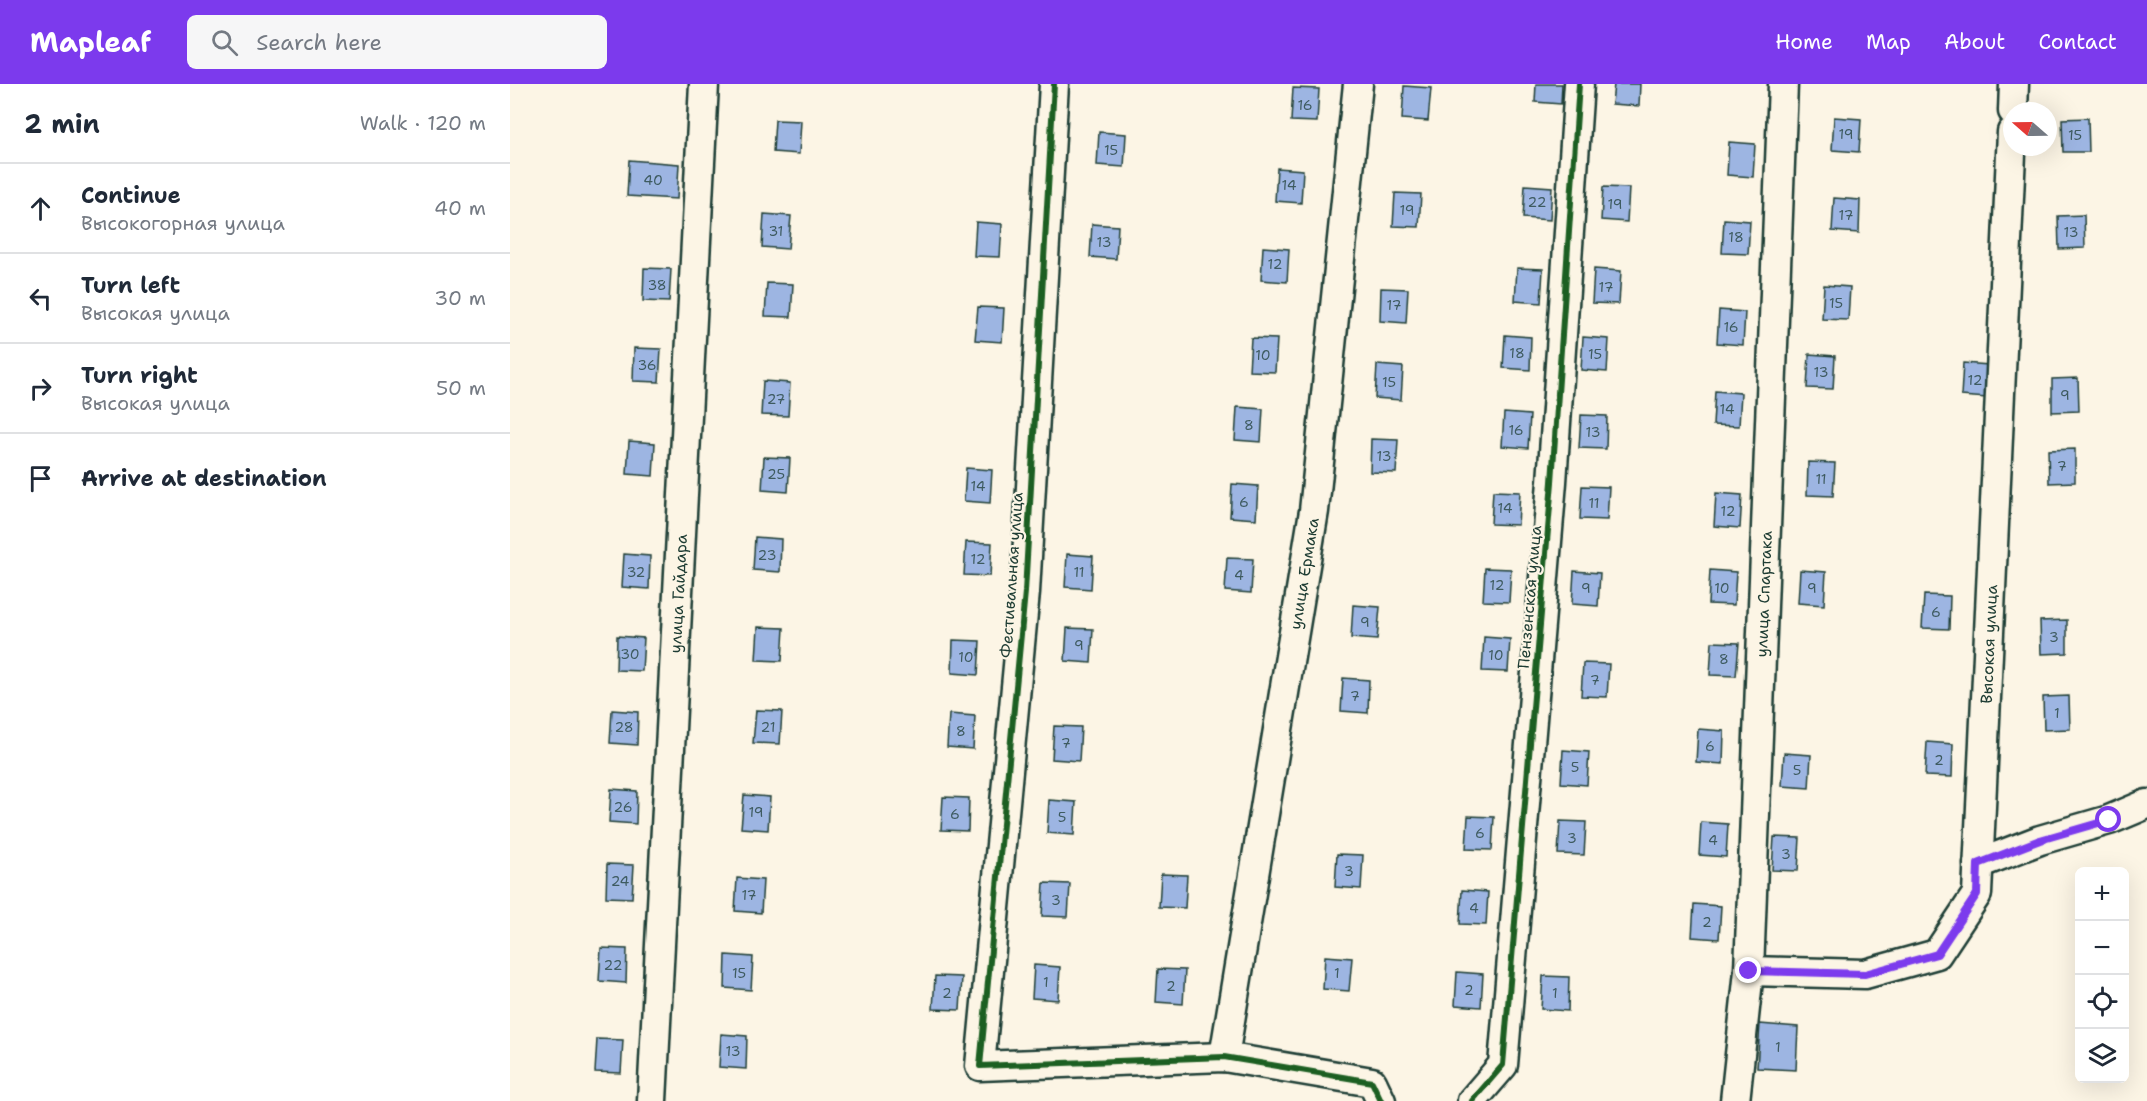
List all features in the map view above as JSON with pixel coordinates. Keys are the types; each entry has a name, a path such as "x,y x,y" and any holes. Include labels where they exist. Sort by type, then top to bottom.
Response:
{"street":[{"name":"улица Гайдара","path":"652,1101 704,84"},
{"name":"Фестивальная улица","path":"1054,84 1025,592 980,1066 1224,1057"},
{"name":"улица Ермака","path":"1224,1057 1314,511 1358,84"},
{"name":"Пензенская улица","path":"1472,1101 1503,1065 1552,482 1579,84"},
{"name":"улица Спартака","path":"1734,1101 1749,971 1783,84"},
{"path":"2013,102 2014,84"},
{"name":"Высокая улица","path":"1749,971 1865,974 1937,954 1977,894 2011,156"},
{"path":"1978,864 2040,840 2109,820 2147,804"},
{"path":"1224,1057 1372,1082 1380,1101"}],"building":[{"path":"1536,84 1562,84 1561,104 1535,102"},
{"path":"1614,84 1640,84 1639,106 1612,104"},
{"path":"1404,86 1431,88 1428,121 1402,119"},
{"path":"1293,88 1319,89 1317,122 1291,121"},
{"path":"1834,117 1861,119 1859,152 1832,150"},
{"path":"2088,118 2089,152 2063,152 2062,119"},
{"path":"775,120 801,121 799,154 773,152"},
{"path":"1099,132 1126,134 1124,167 1097,165"},
{"path":"1729,142 1755,144 1753,177 1727,175"},
{"path":"629,160 679,164 677,199 627,196"},
{"path":"1277,168 1303,170 1301,203 1275,201"},
{"path":"1525,185 1552,187 1550,220 1523,218"},
{"path":"1603,187 1629,188 1627,222 1601,220"},
{"path":"1395,193 1421,194 1419,227 1393,226"},
{"path":"1834,198 1860,200 1859,233 1832,231"},
{"path":"764,214 791,216 788,249 762,247"},
{"path":"2084,215 2085,248 2059,249 2058,216"},
{"path":"1724,219 1750,221 1748,254 1722,253"},
{"path":"976,222 1002,224 1000,257 974,256"},
{"path":"1092,224 1118,226 1116,259 1090,257"},
{"path":"1263,247 1289,249 1287,282 1261,280"},
{"path":"644,268 671,269 669,302 643,301"},
{"path":"1517,268 1543,269 1541,303 1515,301"},
{"path":"1594,269 1621,271 1619,304 1592,303"},
{"path":"767,283 793,284 791,317 765,316"},
{"path":"1824,285 1850,287 1848,320 1822,319"},
{"path":"1381,288 1408,289 1406,323 1380,321"},
{"path":"978,307 1004,308 1002,342 975,340"},
{"path":"1719,310 1745,312 1743,345 1717,343"},
{"path":"1505,335 1531,337 1530,370 1503,368"},
{"path":"1583,337 1609,339 1607,372 1581,370"},
{"path":"1251,338 1277,339 1275,372 1249,371"},
{"path":"634,348 661,349 659,382 633,381"},
{"path":"1809,354 1835,356 1833,389 1807,388"},
{"path":"1963,363 1989,365 1987,398 1961,396"},
{"path":"1377,365 1403,367 1401,400 1375,398"},
{"path":"2078,378 2079,411 2052,412 2052,379"},
{"path":"763,381 790,383 788,416 761,415"},
{"path":"1715,391 1741,393 1739,426 1713,425"},
{"path":"1237,407 1263,409 1261,442 1235,440"},
{"path":"1504,413 1530,415 1528,448 1502,446"},
{"path":"1581,415 1607,416 1606,449 1579,448"},
{"path":"1371,439 1398,440 1396,473 1370,472"},
{"path":"629,441 655,443 653,476 627,474"},
{"path":"2075,449 2075,482 2049,483 2048,450"},
{"path":"764,457 790,458 788,492 762,490"},
{"path":"1808,462 1835,463 1833,496 1807,495"},
{"path":"966,468 992,470 990,503 964,501"},
{"path":"1232,484 1258,486 1256,519 1230,517"},
{"path":"1582,486 1609,487 1607,520 1580,519"},
{"path":"1493,491 1520,492 1518,525 1491,524"},
{"path":"1716,493 1742,495 1740,528 1714,526"},
{"path":"755,537 781,539 780,572 753,570"},
{"path":"966,542 992,543 990,576 964,575"},
{"path":"624,554 650,556 649,589 622,587"},
{"path":"1067,554 1093,556 1091,589 1065,587"},
{"path":"1227,558 1253,559 1251,593 1225,591"},
{"path":"1485,568 1511,569 1509,602 1483,601"},
{"path":"1710,570 1736,572 1734,605 1708,604"},
{"path":"1800,570 1826,572 1824,605 1798,603"},
{"path":"1574,571 1600,573 1598,606 1572,604"},
{"path":"1924,595 1950,596 1949,629 1922,628"},
{"path":"1353,605 1380,607 1377,640 1351,638"},
{"path":"2067,620 2067,653 2041,654 2040,621"},
{"path":"758,627 784,628 782,661 756,660"},
{"path":"1067,628 1093,629 1091,663 1065,661"},
{"path":"617,636 644,638 642,671 616,670"},
{"path":"1484,637 1510,639 1508,672 1482,671"},
{"path":"953,640 980,641 978,675 952,673"},
{"path":"1712,642 1739,643 1736,676 1710,675"},
{"path":"1583,663 1609,664 1607,697 1581,696"},
{"path":"1343,678 1369,680 1368,713 1341,711"},
{"path":"2069,696 2070,729 2044,730 2043,697"},
{"path":"612,710 638,712 637,745 610,743"},
{"path":"756,710 782,711 780,744 753,743"},
{"path":"949,714 975,716 973,749 947,747"},
{"path":"1054,726 1081,727 1079,761 1052,759"},
{"path":"1698,729 1724,731 1723,764 1696,762"},
{"path":"1927,742 1953,744 1952,777 1925,776"},
{"path":"1563,750 1589,752 1587,785 1561,783"},
{"path":"1784,753 1811,755 1809,788 1782,786"},
{"path":"611,789 637,791 636,824 609,822"},
{"path":"744,795 770,797 768,830 741,828"},
{"path":"943,797 969,798 968,831 941,830"},
{"path":"1049,800 1076,802 1074,835 1047,833"},
{"path":"1468,816 1494,817 1492,850 1466,849"},
{"path":"1560,821 1586,822 1584,855 1558,854"},
{"path":"1701,822 1728,824 1726,857 1699,855"},
{"path":"1774,837 1800,838 1798,871 1772,870"},
{"path":"1337,854 1363,855 1361,889 1335,887"},
{"path":"607,864 634,865 632,898 606,897"},
{"path":"1161,874 1187,875 1185,908 1159,907"},
{"path":"737,878 763,880 761,913 735,911"},
{"path":"1044,883 1070,884 1068,917 1042,916"},
{"path":"1462,890 1488,892 1486,925 1460,924"},
{"path":"1694,904 1721,906 1719,939 1692,937"},
{"path":"601,948 627,949 626,983 599,981"},
{"path":"726,955 753,957 751,990 725,988"},
{"path":"1325,956 1352,958 1349,991 1323,989"},
{"path":"1034,965 1060,967 1058,1000 1032,998"},
{"path":"1158,969 1185,970 1183,1004 1156,1002"},
{"path":"1457,972 1483,974 1481,1007 1455,1005"},
{"path":"935,976 962,977 960,1010 933,1009"},
{"path":"1543,976 1569,977 1568,1011 1541,1009"},
{"path":"1760,1024 1798,1027 1796,1070 1757,1068"},
{"path":"721,1034 747,1036 746,1069 719,1067"},
{"path":"597,1039 623,1040 621,1073 595,1072"}],"cycle path":[{"path":"1054,84 1025,592 980,1066 1224,1057 1372,1082 1381,1101"},
{"path":"1472,1101 1503,1065 1552,482 1579,84"}],"route":[{"path":"1749,971 1865,974 1937,954 1977,894 1978,864 2040,840 2109,820"}]}
